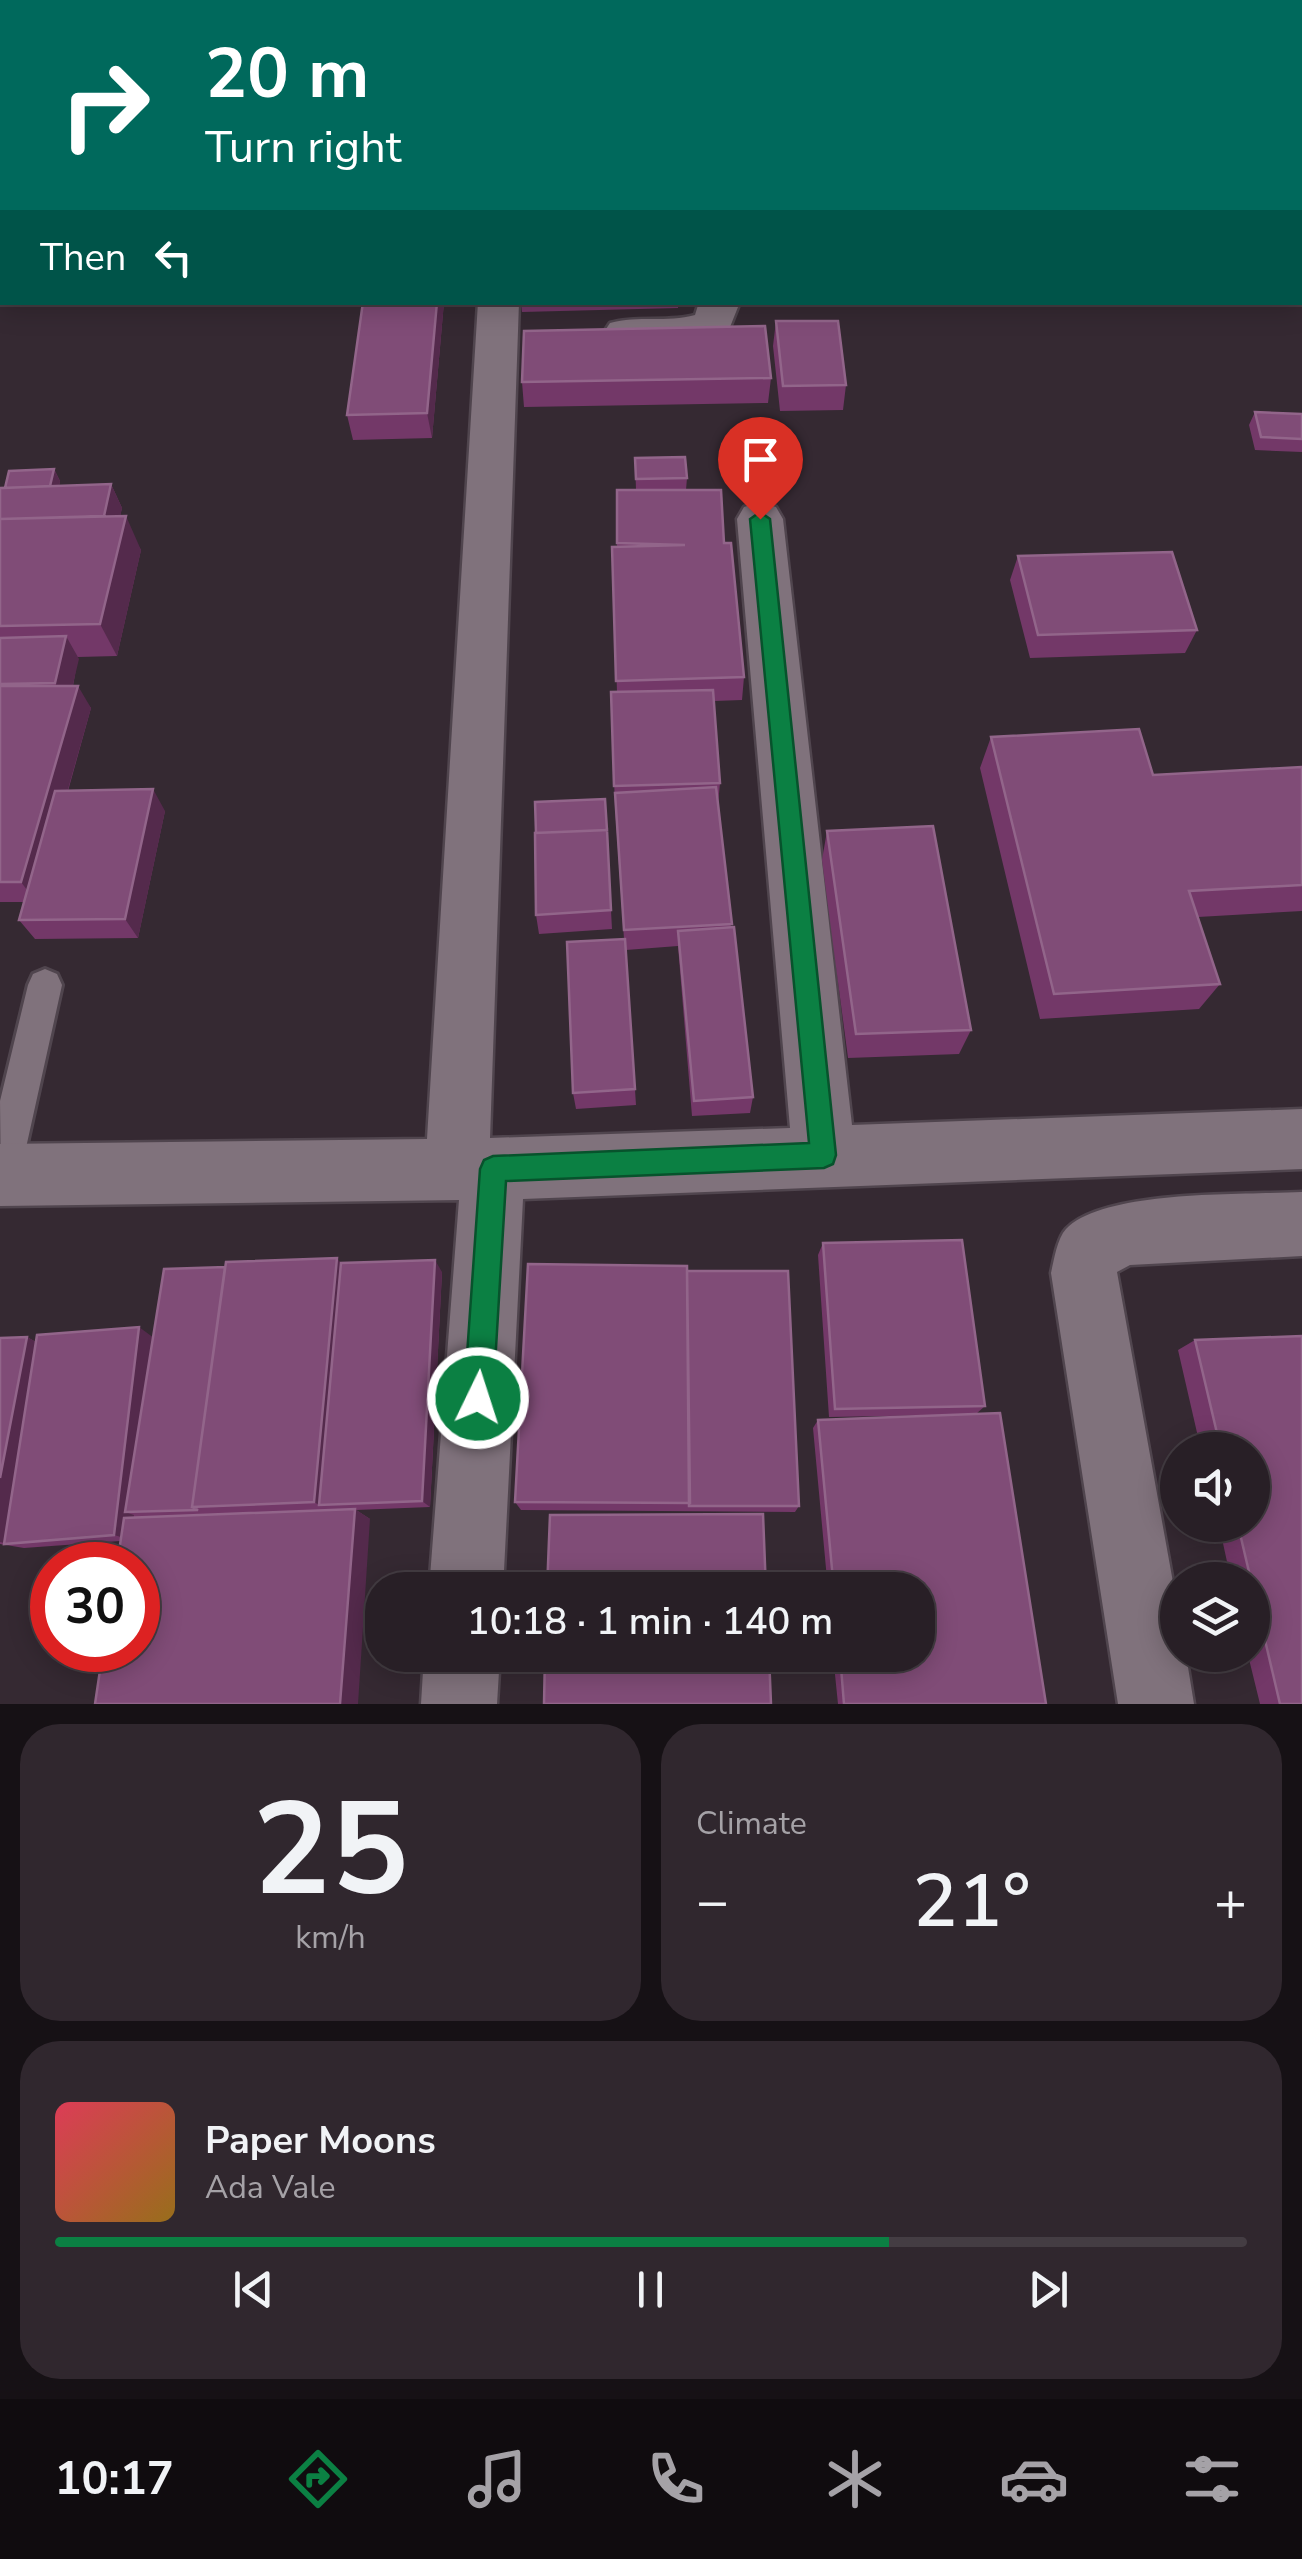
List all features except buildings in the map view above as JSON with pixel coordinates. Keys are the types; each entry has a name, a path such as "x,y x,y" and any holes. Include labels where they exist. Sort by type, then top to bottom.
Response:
{"street":[{"path":"589,332 681,333 712,324 719,305"},
{"path":"466,1572 475,1168 510,322"},
{"path":"760,519 824,1155"},
{"path":"0,1174 475,1168 1302,1139"},
{"path":"1156,1704 1084,1273 1088,1253 1108,1240 1130,1234 1302,1224"},
{"path":"459,1704 461,1672"}],"lane":[{"path":"0,1174 45,986"}],"route":[{"path":"478,1398 493,1169 824,1155 760,519"}]}
